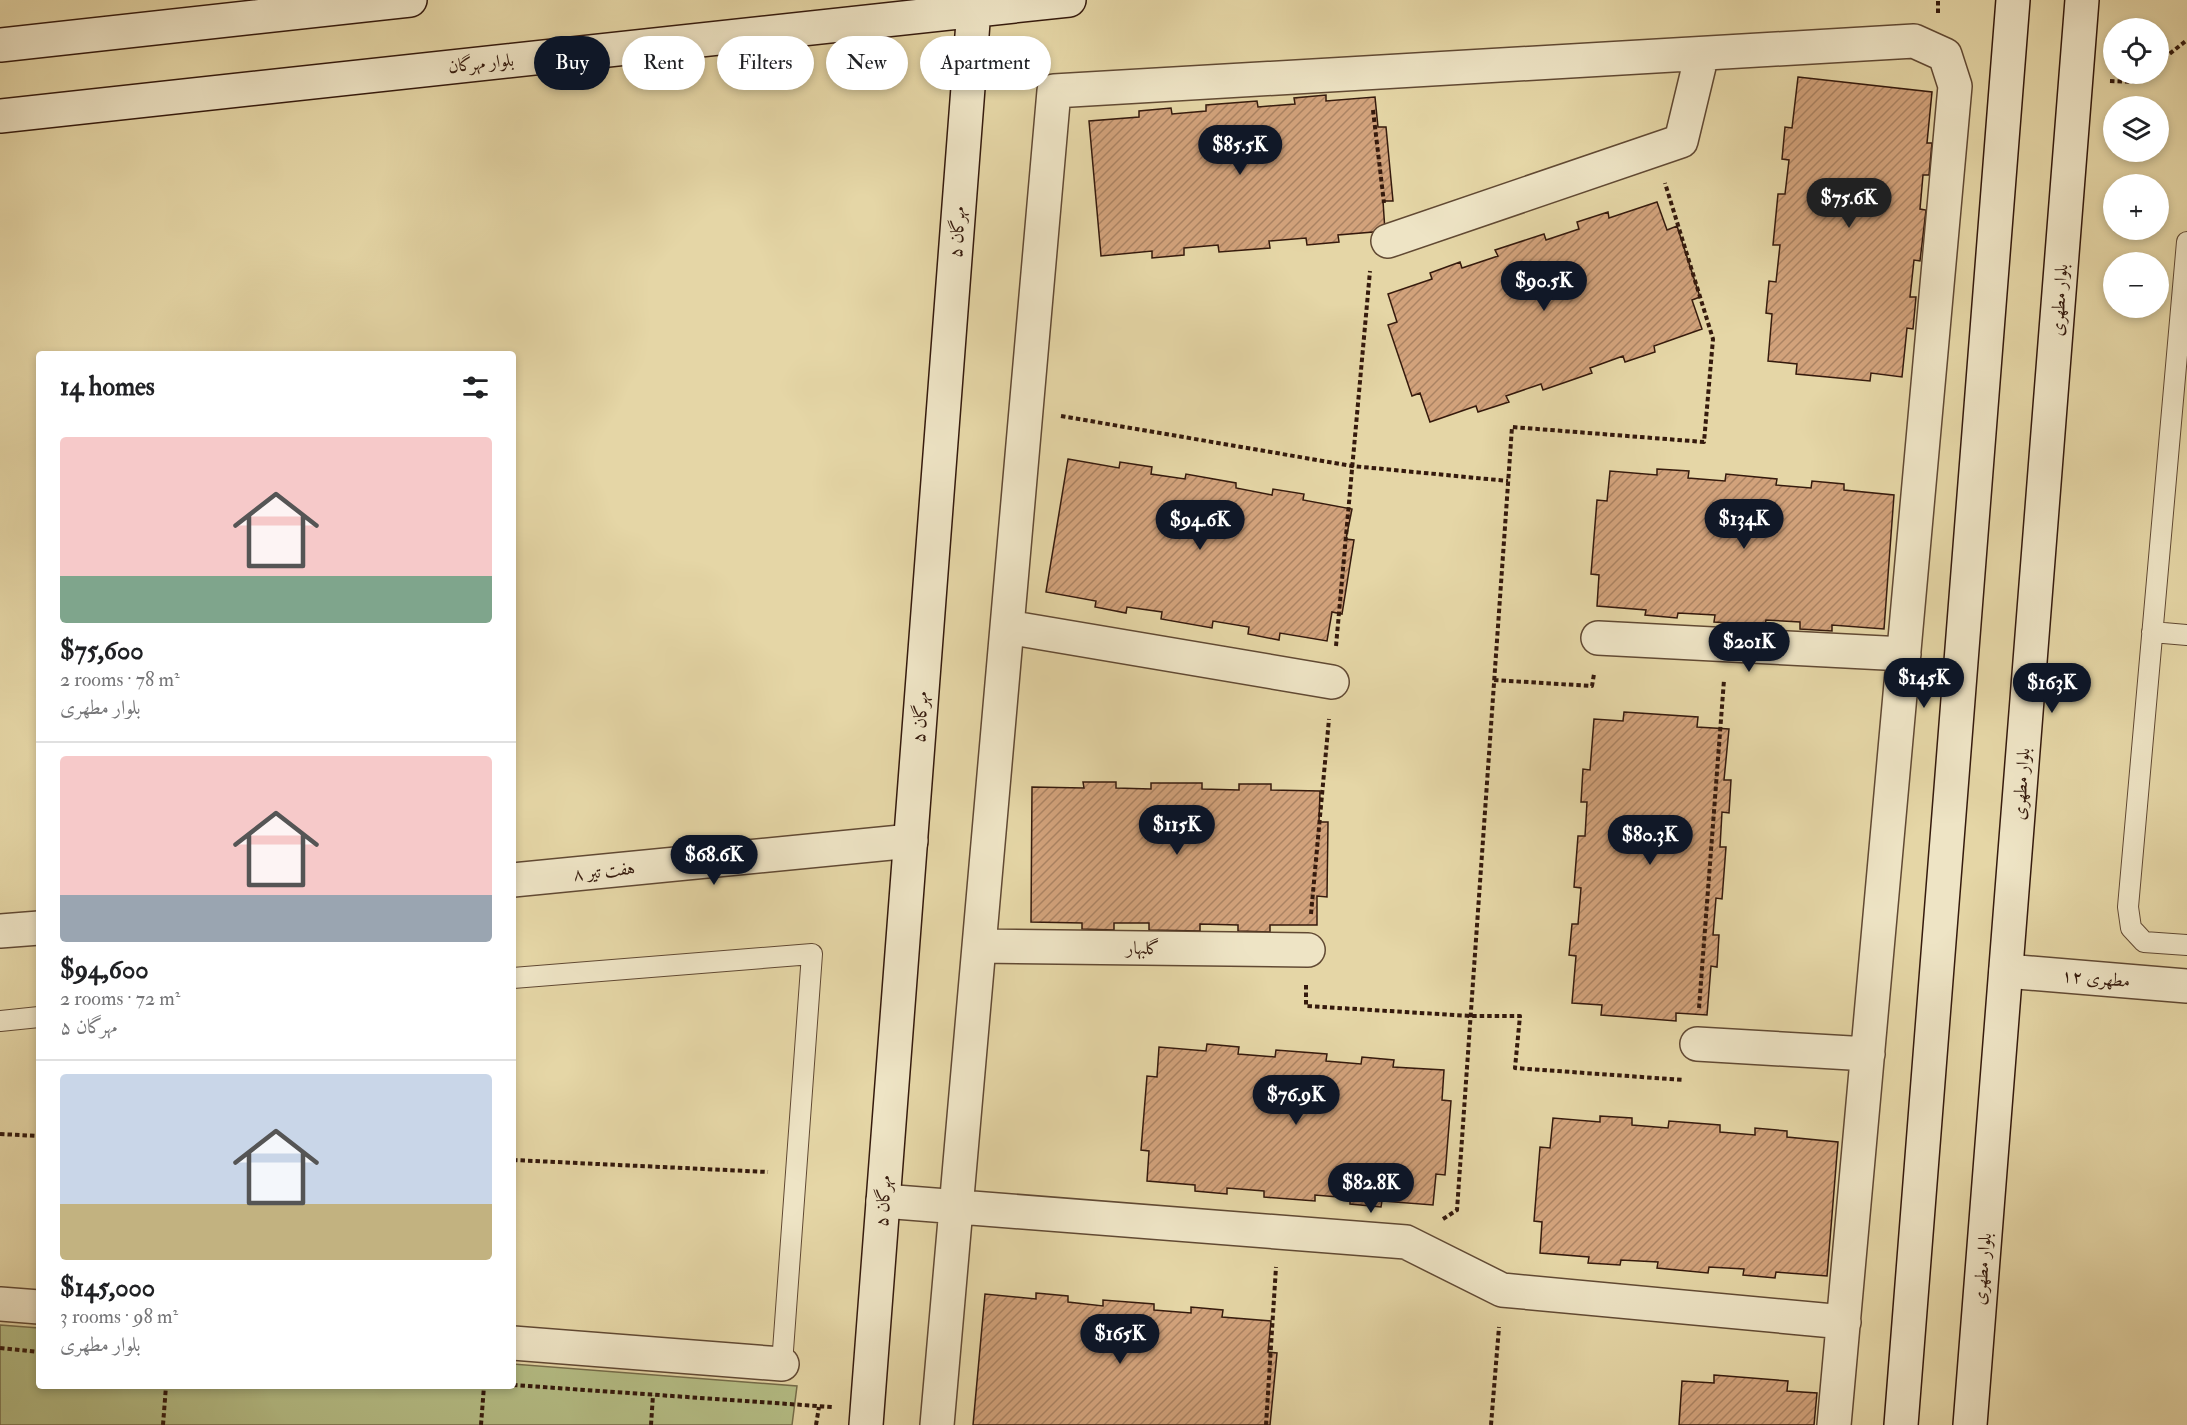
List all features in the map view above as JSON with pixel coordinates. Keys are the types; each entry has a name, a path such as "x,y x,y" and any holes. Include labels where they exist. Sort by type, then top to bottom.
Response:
{"street":[{"path":"0,45 410,0"},
{"name":"بلوار مهرگان","path":"0,116 1069,0"},
{"path":"1901,1425 2013,0"},
{"name":"بلوار مطهری","path":"1970,1425 2082,0"},
{"name":"مهرگان ۵","path":"867,1418 974,9"},
{"path":"937,1425 1054,92 1914,41 1945,55 1955,86 1834,1425"},
{"path":"1388,241 1681,141 1702,54"},
{"path":"1007,627 1332,682"},
{"path":"1598,638 1727,647 1904,654"},
{"name":"هفت تیر ۸","path":"516,880 911,841"},
{"path":"0,932 36,928"},
{"name":"گلبهار","path":"979,946 1308,950"},
{"name":"مطهری ۱۲","path":"2006,971 2187,986"},
{"path":"1697,1044 1868,1054"},
{"path":"883,1201 1406,1242 1502,1290 1844,1322"},
{"path":"0,1304 36,1307"},
{"path":"516,1343 782,1364"}],"lane":[{"path":"2187,242 2128,907 2131,928 2144,942 2187,945"},
{"path":"2152,632 2187,635"},
{"path":"516,978 812,954 782,1364"},
{"path":"0,1021 36,1017"}],"path":[{"path":"2169,54 2187,40"},
{"path":"1369,73 1388,241 1370,264 1308,950 1306,1006 1471,1016 1520,1016 1515,1068 1694,1080 1727,647"},
{"path":"1406,1242 1457,1210 1512,427 1704,442 1713,339 1655,151"},
{"path":"1026,410 1352,466 1508,482"},
{"path":"1494,680 1592,686 1598,638"},
{"path":"0,1134 36,1136"},
{"path":"516,1160 796,1174"},
{"path":"1266,1425 1278,1232"},
{"path":"1491,1425 1502,1290"},
{"path":"0,1348 36,1352"},
{"path":"516,1385 819,1407 867,1418"},
{"path":"163,1425 166,1389"},
{"path":"481,1425 484,1389"},
{"path":"651,1425 653,1395"},
{"path":"816,1425 819,1407"}],"green space":[{"path":"0,1325 36,1328 36,1389 516,1389 516,1364 797,1386 792,1425 0,1425"}],"building":[{"path":"1798,77 1932,92 1927,143 1932,143 1929,175 1923,175 1920,209 1926,210 1920,261 1914,260 1910,297 1916,297 1913,329 1907,328 1902,377 1871,373 1870,381 1796,374 1797,364 1768,361 1772,314 1766,313 1769,281 1776,282 1780,245 1773,245 1778,194 1785,194 1789,160 1782,159 1785,127 1792,128"},
{"path":"1326,95 1326,101 1375,97 1378,127 1386,127 1393,201 1383,201 1385,231 1338,235 1339,242 1307,245 1306,238 1269,241 1270,248 1219,252 1218,245 1184,248 1184,255 1152,258 1152,251 1101,256 1089,121 1139,117 1139,111 1171,108 1172,114 1206,111 1206,105 1257,101 1258,107 1295,104 1294,98"},
{"path":"1657,202 1667,230 1677,226 1700,297 1692,300 1702,329 1654,346 1655,352 1625,362 1623,356 1590,368 1592,373 1543,390 1541,384 1506,396 1509,402 1478,412 1476,406 1430,422 1420,393 1412,396 1388,325 1397,322 1388,294 1432,279 1430,273 1460,262 1462,268 1498,256 1495,250 1544,234 1546,240 1579,229 1577,222 1608,212 1609,218"},
{"path":"1068,459 1119,468 1120,462 1152,467 1151,474 1185,479 1186,474 1236,483 1236,488 1272,495 1273,489 1304,494 1303,500 1352,509 1346,539 1354,540 1342,614 1332,612 1327,641 1280,633 1279,640 1248,634 1249,627 1213,621 1212,628 1161,619 1162,612 1127,607 1126,613 1095,607 1096,601 1046,592"},
{"path":"1657,469 1689,471 1688,478 1725,481 1726,474 1777,479 1776,485 1811,488 1812,481 1844,484 1844,490 1894,495 1884,629 1832,625 1832,631 1800,629 1800,622 1766,620 1765,625 1714,622 1715,615 1678,613 1677,618 1645,615 1646,610 1597,606 1599,575 1591,574 1597,500 1607,501 1610,471 1657,475"},
{"path":"1624,712 1698,717 1697,727 1729,729 1724,780 1731,780 1729,813 1722,812 1720,847 1726,847 1722,899 1716,898 1713,935 1719,935 1717,967 1711,966 1707,1015 1676,1013 1676,1021 1601,1015 1602,1005 1572,1003 1576,956 1569,955 1572,924 1578,924 1581,888 1574,887 1578,836 1585,836 1587,802 1581,802 1583,769 1590,770 1594,719 1623,721"},
{"path":"1083,782 1116,782 1116,788 1151,789 1151,783 1202,783 1202,789 1239,790 1239,784 1271,784 1271,790 1320,791 1319,822 1328,822 1327,897 1317,896 1317,925 1270,925 1270,932 1238,931 1238,925 1200,924 1200,931 1149,930 1149,923 1114,923 1114,930 1082,929 1082,923 1031,922 1032,787 1084,788"},
{"path":"1207,1044 1239,1047 1238,1054 1275,1057 1276,1050 1327,1054 1326,1061 1361,1064 1362,1057 1394,1060 1393,1067 1444,1070 1442,1100 1451,1101 1445,1175 1436,1174 1433,1205 1382,1201 1381,1207 1350,1204 1350,1198 1315,1195 1315,1201 1264,1197 1264,1191 1227,1188 1227,1194 1195,1191 1195,1185 1147,1181 1149,1151 1141,1150 1147,1076 1157,1077 1159,1047 1206,1051"},
{"path":"1600,1116 1632,1118 1632,1125 1668,1128 1669,1121 1720,1125 1720,1132 1755,1135 1755,1128 1787,1131 1787,1137 1838,1142 1827,1276 1776,1272 1775,1278 1743,1275 1744,1269 1709,1267 1708,1273 1657,1268 1658,1262 1621,1260 1620,1265 1588,1263 1589,1257 1540,1253 1542,1222 1534,1221 1540,1147 1550,1148 1553,1118 1600,1122"},
{"path":"1036,1293 1068,1296 1068,1302 1103,1306 1103,1300 1154,1304 1154,1310 1191,1313 1191,1307 1223,1310 1222,1317 1271,1321 1268,1352 1277,1353 1270,1425 973,1425 985,1294 1036,1299"},
{"path":"1714,1375 1788,1381 1787,1391 1817,1393 1814,1425 1679,1425 1682,1381 1714,1383"}]}
